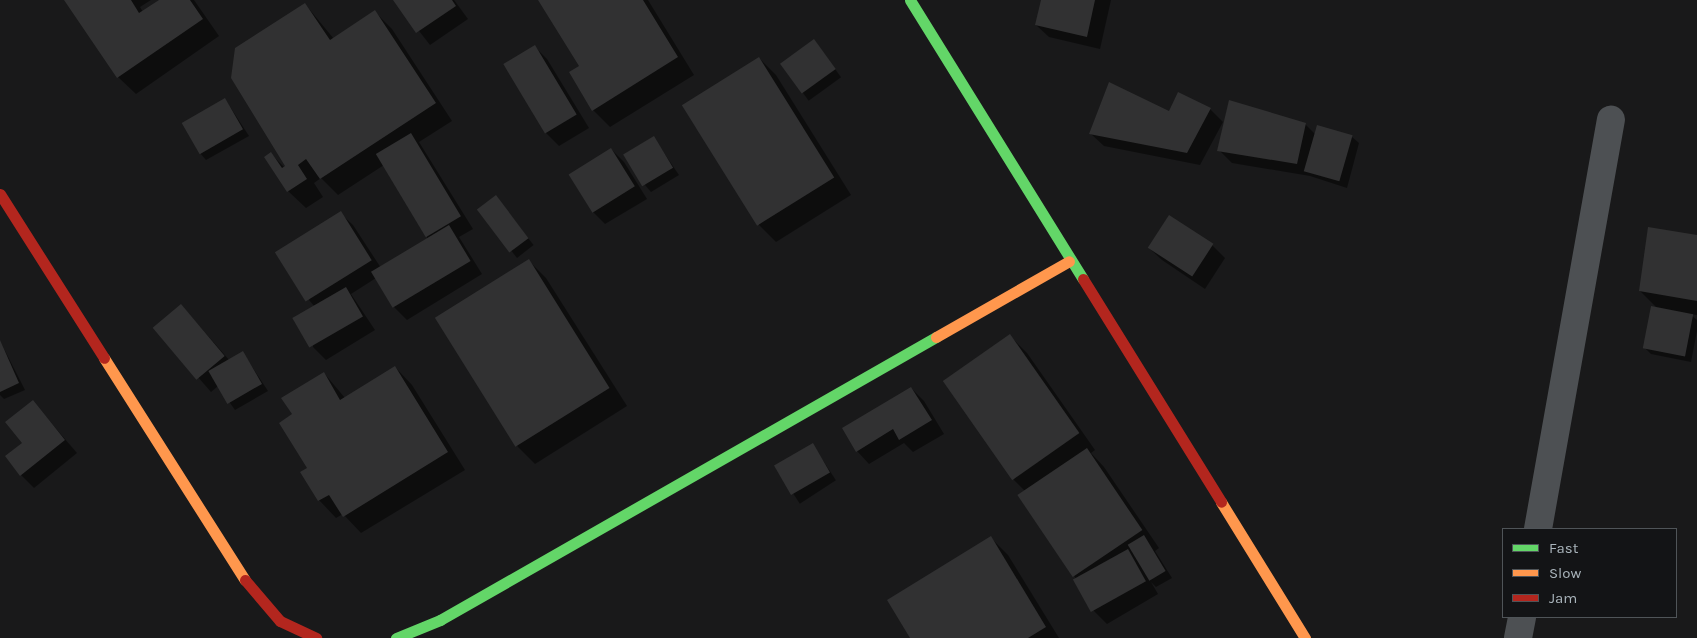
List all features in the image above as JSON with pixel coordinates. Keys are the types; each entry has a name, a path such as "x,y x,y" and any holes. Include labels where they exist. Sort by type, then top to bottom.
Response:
{"street":[{"path":"910,0 1069,260 1305,638"},
{"path":"1538,528 1611,119"},
{"path":"0,194 238,572 280,621 316,638"},
{"path":"396,638 440,620 1069,260"},
{"path":"1518,638 1522,618"}],"building":[{"path":"64,0 131,0 139,13 159,0 190,0 203,19 117,78"},
{"path":"393,0 452,0 456,6 416,33"},
{"path":"538,0 643,0 678,57 592,111 569,72 579,66"},
{"path":"1041,0 1095,0 1087,37 1035,25"},
{"path":"305,3 330,40 375,10 436,103 320,179 306,159 298,165 307,179 287,192 264,157 271,152 282,168 285,166 231,78 235,48"},
{"path":"814,39 836,69 802,94 780,64"},
{"path":"535,45 577,114 545,133 503,64"},
{"path":"759,57 834,177 757,226 682,105"},
{"path":"1109,82 1169,111 1178,92 1211,108 1187,153 1089,134"},
{"path":"225,98 243,129 200,154 182,123"},
{"path":"1229,100 1306,123 1297,164 1217,151"},
{"path":"1317,125 1353,135 1339,181 1304,171"},
{"path":"411,133 461,216 426,237 376,154"},
{"path":"654,136 673,168 642,186 623,155"},
{"path":"611,148 635,186 592,213 569,174"},
{"path":"496,195 528,238 509,253 477,209"},
{"path":"341,211 372,260 306,302 275,252"},
{"path":"1169,215 1213,244 1192,277 1148,248"},
{"path":"449,225 471,261 393,308 371,272"},
{"path":"1648,227 1697,235 1697,301 1639,291"},
{"path":"529,259 610,388 515,447 435,318"},
{"path":"346,287 363,316 309,347 292,318"},
{"path":"181,304 225,356 196,380 153,328"},
{"path":"1651,306 1693,314 1685,356 1643,348"},
{"path":"1010,334 1079,433 1012,480 943,381"},
{"path":"0,340 19,383 0,392"},
{"path":"243,351 262,384 227,404 208,371"},
{"path":"395,366 448,452 343,517 329,495 318,501 300,472 307,468 279,423 292,414 281,398 324,372 340,400"},
{"path":"911,387 932,420 899,440 893,429 856,452 842,428"},
{"path":"33,400 65,440 20,476 5,456 22,443 5,422"},
{"path":"813,443 830,472 791,495 774,465"},
{"path":"1087,448 1142,530 1073,577 1017,495"},
{"path":"1144,535 1166,571 1149,581 1128,545"},
{"path":"991,536 1046,627 1028,638 910,638 887,600"},
{"path":"1128,549 1146,581 1091,612 1073,580"}],"traffic: fast":[{"path":"910,0 1083,279"},
{"path":"396,638 440,620 936,337"}],"traffic: slow":[{"path":"936,337 1069,261"},
{"path":"104,358 245,580"},
{"path":"1221,502 1305,638"}],"traffic: jam":[{"path":"0,194 104,358"},
{"path":"1083,279 1221,502"},
{"path":"245,580 280,621 316,638"}]}
